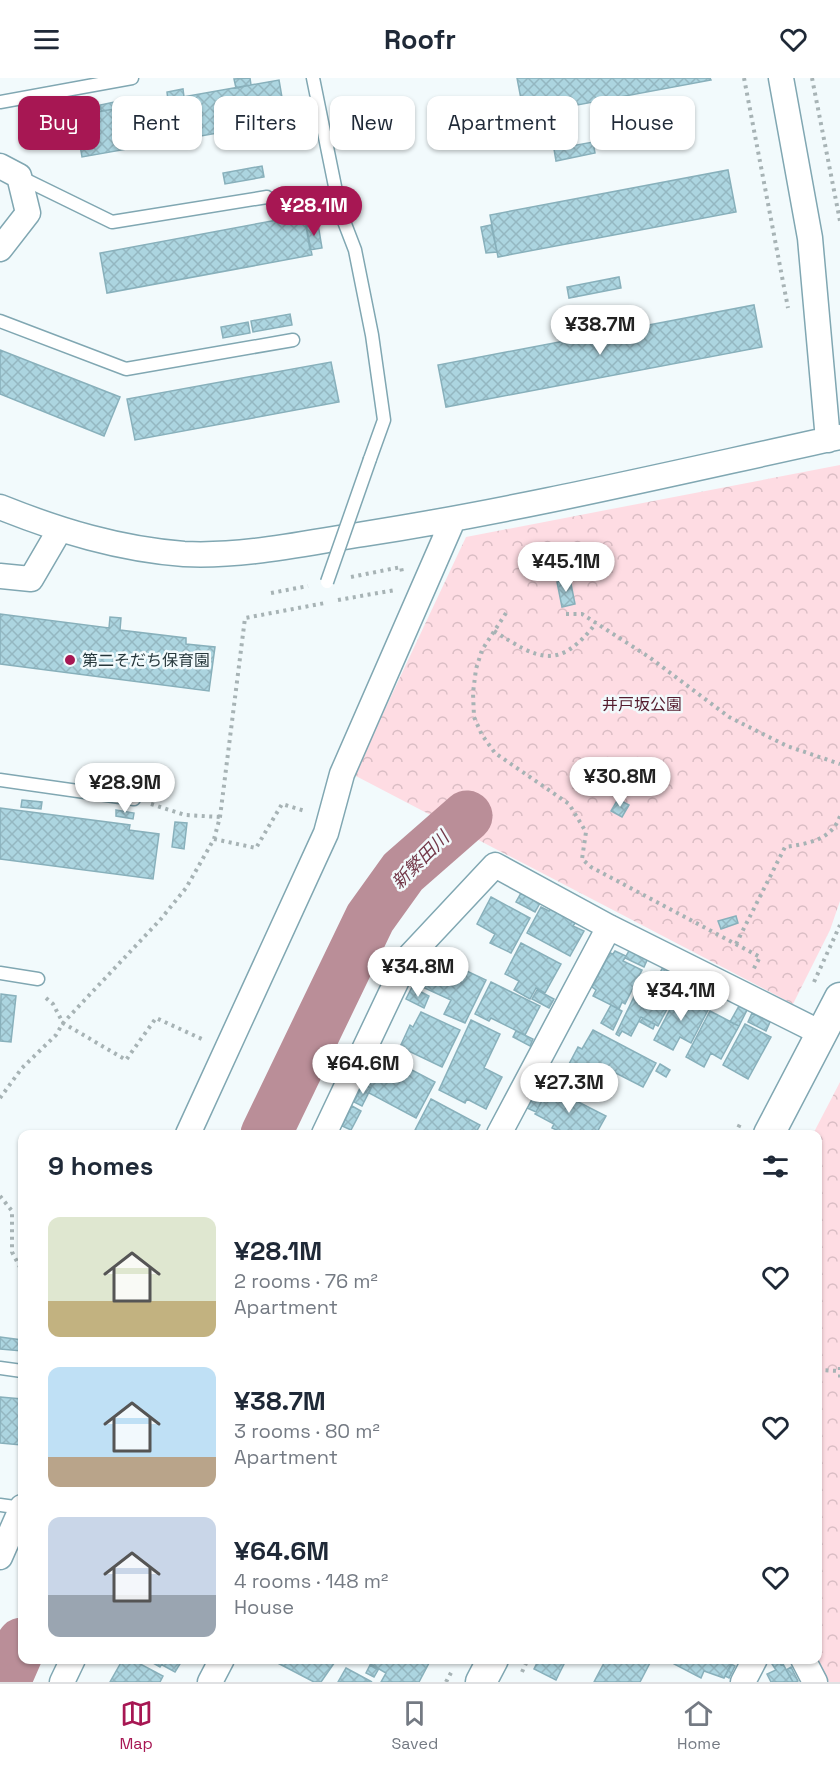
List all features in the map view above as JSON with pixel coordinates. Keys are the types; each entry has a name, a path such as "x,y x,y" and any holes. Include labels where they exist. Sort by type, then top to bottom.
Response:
{"street":[{"path":"0,507 59,531 116,546 185,554 244,552 453,520 834,439 810,238 781,78"},
{"path":"0,249 27,213 9,171"},
{"path":"190,1130 326,833 342,774 453,520"},
{"path":"0,576 31,579 59,531"},
{"path":"326,1130 407,959 495,865 609,927 821,1033"},
{"path":"501,1130 609,927"},
{"path":"771,1130 840,998"},
{"path":"0,1557 18,1516"},
{"path":"62,1682 71,1664"},
{"path":"210,1682 219,1664"},
{"path":"481,1682 490,1664"},
{"path":"743,1682 752,1664"},
{"path":"806,1664 816,1682"}],"lane":[{"path":"0,102 132,78"},
{"path":"313,78 340,211 355,250 372,335 384,420 327,582"},
{"path":"9,171 112,222 267,197"},
{"path":"0,321 126,369 293,340"},
{"path":"0,780 134,798"},
{"path":"0,973 38,979"},
{"path":"0,1368 18,1370"},
{"path":"0,1505 18,1507"}],"path":[{"path":"744,78 788,311"},
{"path":"812,78 840,221"},
{"path":"271,593 401,567 403,578"},
{"path":"0,1098 22,1068 56,1035 63,1023 186,888 214,839 220,817 245,618 404,588"},
{"path":"507,613 482,650 472,693 474,717 482,735 495,753 569,804 586,832 582,859 591,867 760,957 742,992"},
{"path":"566,614 582,614 649,657 729,717 787,746 840,764"},
{"path":"494,631 524,650 544,657 566,654 581,642 596,623"},
{"path":"134,798 185,815 220,817"},
{"path":"214,839 256,848 282,804 330,820"},
{"path":"736,944 785,848 816,842 828,833 840,816"},
{"path":"38,979 39,992 53,1004 63,1023 126,1060 156,1018 227,1050"},
{"path":"0,1196 12,1211 12,1252 18,1263"},
{"path":"822,1370 840,1369 840,1379"}],"green space":[{"name":"井戸坂公園","path":"840,465 840,901 830,930 793,1004 354,775 466,537"},
{"path":"840,1082 840,1682 829,1682 820,1664 822,1664 822,1130 815,1130"}],"building":[{"path":"250,78 251,85 236,88 234,79"},
{"path":"517,78 710,78 711,80 626,96 590,96 590,103 578,105 578,96 520,96"},
{"path":"279,80 282,96 214,96 214,134 202,136 202,96 188,96"},
{"path":"183,89 184,96 168,96 167,92"},
{"path":"112,103 112,110 101,111 100,105"},
{"path":"112,109 112,150 122,150 82,157 81,150 100,150 100,112"},
{"path":"590,143 590,150 594,150 595,153 556,161 554,150 578,150 578,145"},
{"path":"262,166 264,177 225,184 223,173"},
{"path":"728,170 736,212 498,257 490,215"},
{"path":"304,215 312,255 107,293 100,253"},
{"path":"318,224 322,248 310,250 306,226"},
{"path":"491,225 497,252 486,253 481,227"},
{"path":"619,277 621,288 569,298 567,287"},
{"path":"754,305 762,347 446,407 438,365"},
{"path":"290,314 292,325 253,332 251,321"},
{"path":"248,322 250,333 223,338 221,327"},
{"path":"0,350 120,397 104,436 0,394"},
{"path":"331,362 339,402 135,440 127,399"},
{"path":"570,579 575,604 562,607 557,582"},
{"path":"0,614 109,628 110,617 121,618 120,630 186,638 186,644 215,647 209,691 0,664"},
{"path":"633,769 645,775 638,787 627,781"},
{"path":"610,777 621,783 615,793 605,788"},
{"path":"618,799 629,805 622,817 611,811"},
{"path":"22,800 42,802 41,809 21,807"},
{"path":"0,808 130,825 129,830 159,834 153,879 0,859"},
{"path":"116,810 134,813 133,819 116,816"},
{"path":"175,822 187,823 184,849 172,847"},
{"path":"521,893 540,903 535,912 516,902"},
{"path":"491,897 530,918 511,953 490,943 495,934 477,924"},
{"path":"541,907 576,922 573,926 584,931 570,956 527,933"},
{"path":"736,916 738,923 721,929 718,921"},
{"path":"521,943 561,964 545,993 536,988 530,999 514,990 519,981 505,974"},
{"path":"630,949 648,958 644,967 625,958"},
{"path":"615,951 626,956 623,961 642,970 625,1004 622,1002 619,1009 593,996 596,990 592,987 610,953 613,954"},
{"path":"435,956 486,980 465,1023 444,1014 451,1000 420,986"},
{"path":"663,967 683,978 676,992 655,982"},
{"path":"644,976 676,992 658,1026 641,1017 631,1036 622,1031 619,1036 616,1034"},
{"path":"690,981 700,985 692,1001 682,996"},
{"path":"491,982 540,1006 525,1035 491,1018 489,1021 475,1014"},
{"path":"412,987 429,996 424,1008 406,999"},
{"path":"537,990 554,999 549,1008 532,999"},
{"path":"1,994 16,996 11,1042 0,1041"},
{"path":"678,994 708,1010 691,1043 680,1037 673,1050 654,1040"},
{"path":"611,1005 622,1011 613,1030 601,1023"},
{"path":"739,1006 747,1010 739,1026 730,1022"},
{"path":"710,1011 739,1026 721,1059 711,1053 704,1067 686,1057"},
{"path":"421,1012 460,1030 442,1067 400,1047 410,1025 413,1027"},
{"path":"752,1013 770,1022 766,1031 748,1022"},
{"path":"643,1018 655,1024 653,1029 640,1022"},
{"path":"471,1020 500,1034 484,1068 502,1077 486,1109 467,1099 465,1103 439,1090"},
{"path":"745,1024 771,1037 748,1079 723,1065"},
{"path":"593,1030 656,1063 643,1087 604,1067 596,1083 567,1068 578,1047 582,1049"},
{"path":"516,1031 533,1039 530,1046 513,1037"},
{"path":"387,1057 435,1082 416,1118 369,1093 371,1088 364,1085 378,1060 384,1063"},
{"path":"660,1064 670,1070 666,1077 656,1071"},
{"path":"541,1082 549,1087 536,1112 527,1108"},
{"path":"363,1084 371,1088 362,1106 354,1102"},
{"path":"549,1087 606,1116 598,1130 556,1130 552,1128 554,1124 535,1114"},
{"path":"431,1099 480,1125 477,1130 415,1130"},
{"path":"352,1106 361,1111 351,1130 342,1126"},
{"path":"0,1337 18,1339 18,1351 0,1349"},
{"path":"0,1397 18,1399 18,1445 0,1443"},
{"path":"120,1664 140,1664 163,1676 160,1682 110,1682"},
{"path":"162,1664 180,1664 175,1672"},
{"path":"280,1664 334,1664 321,1682 314,1682"},
{"path":"371,1664 428,1664 419,1682 381,1682 386,1673"},
{"path":"536,1664 564,1664 556,1680 534,1669"},
{"path":"603,1664 649,1664 640,1682 594,1682"},
{"path":"674,1664 732,1664 724,1678 704,1671 701,1678"},
{"path":"731,1664 735,1666 729,1678 725,1676"},
{"path":"772,1664 783,1664 793,1682 771,1682 767,1674 776,1670"},
{"path":"370,1665 378,1670 374,1677 366,1673"},
{"path":"791,1667 798,1681 796,1682 793,1682 786,1670"},
{"path":"346,1668 372,1682 338,1682"}],"waterway":[{"name":"新繁田川","path":"268,1130 370,918 403,872 467,816"},
{"name":"新繁田川","path":"5,1682 18,1652"}],"place":[{"name":"第二そだち保育園","path":"70,660"}]}
